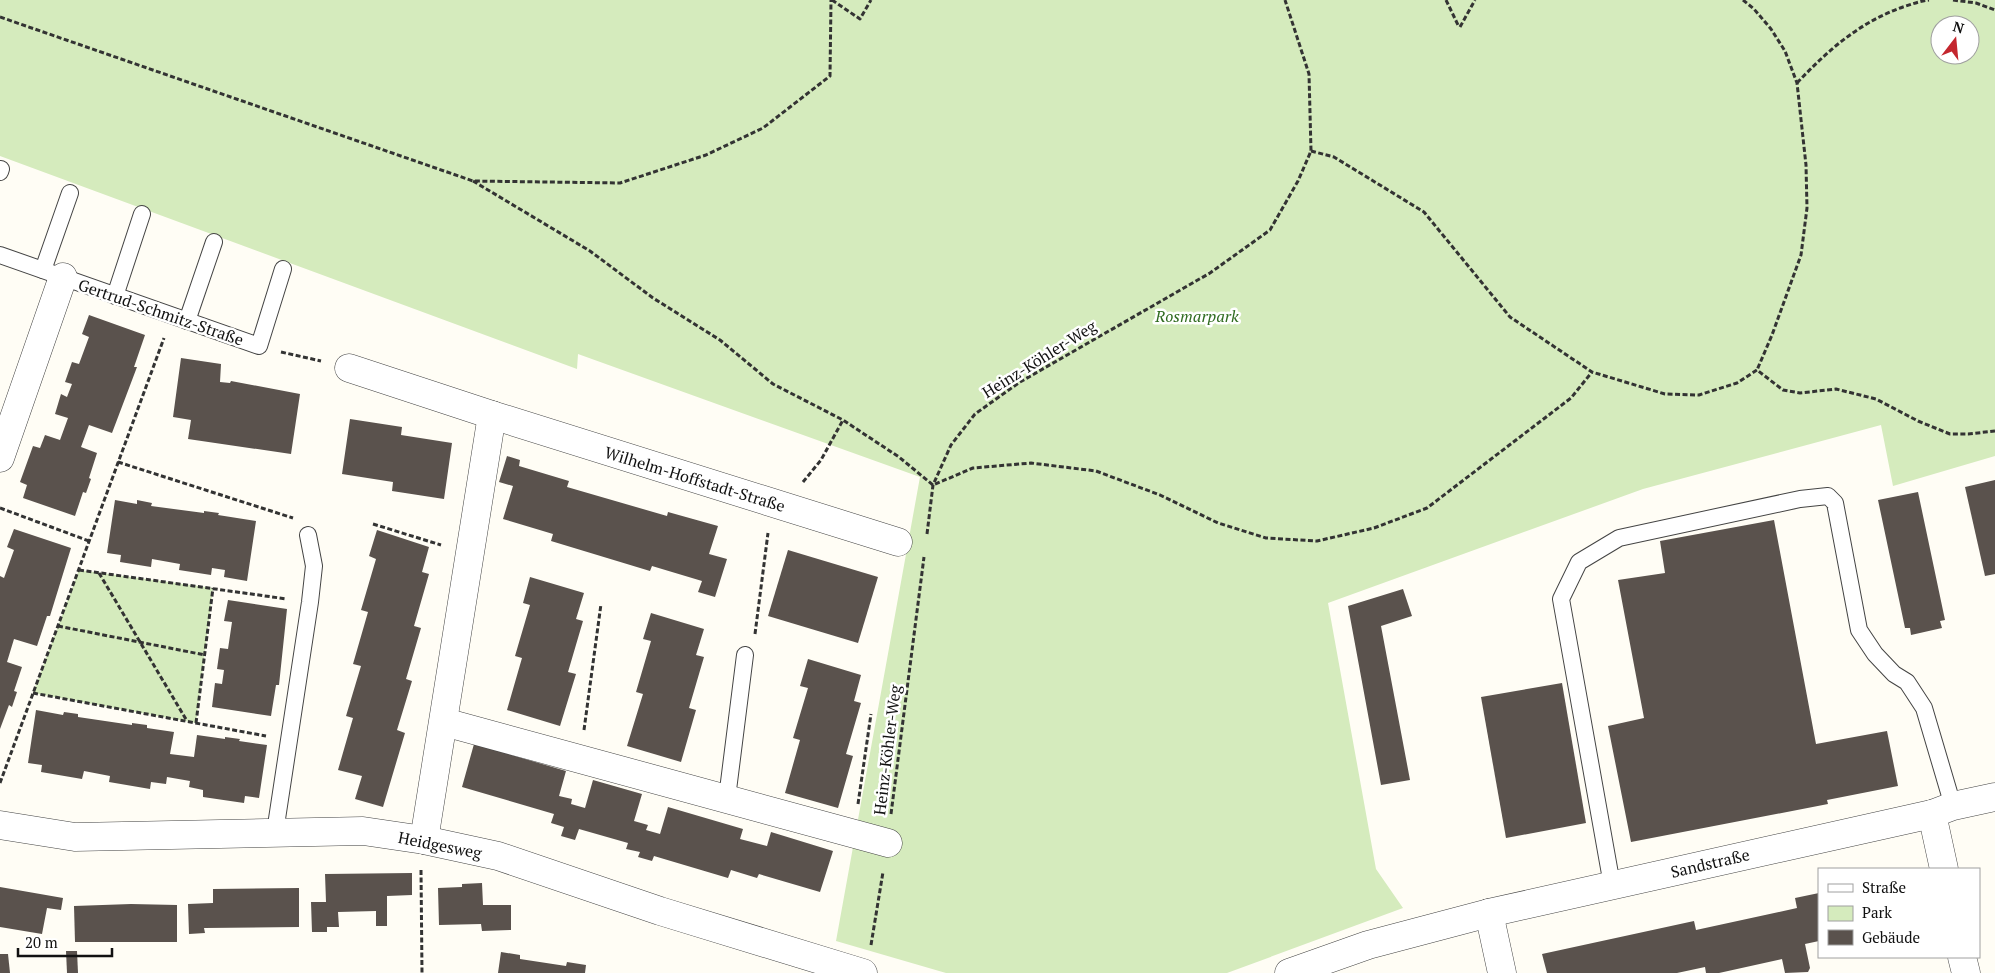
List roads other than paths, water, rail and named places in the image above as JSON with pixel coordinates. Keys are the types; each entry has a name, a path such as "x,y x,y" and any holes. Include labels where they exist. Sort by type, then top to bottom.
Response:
{"street":[{"name":"Gertrud-Schmitz-Straße","path":"0,458 53,274"},
{"name":"Wilhelm-Hoffstadt-Straße","path":"348,368 898,542"},
{"path":"424,840 492,415"},
{"path":"444,722 888,843"},
{"name":"Sandstraße","path":"1289,973 1368,945 1489,913 1995,797"},
{"path":"1942,810 1944,868"},
{"name":"Heidgesweg","path":"0,824 75,837 363,831 424,840 498,856 660,911 867,960"},
{"path":"1489,913 1502,973"},
{"path":"1962,958 1966,973"}],"lane":[{"path":"53,274 70,192"},
{"path":"115,296 142,214"},
{"path":"179,318 214,242"},
{"name":"Gertrud-Schmitz-Straße","path":"0,255 259,346 283,269"},
{"path":"1612,885 1561,600 1579,562 1619,538 1800,499 1828,496 1834,503 1859,630 1875,654 1894,674 1907,682 1924,708 1942,810"},
{"path":"275,832 314,566 308,535"},
{"path":"727,798 745,656"}],"park label":[{"name":"Rosmarpark","path":"1197,316"}]}
